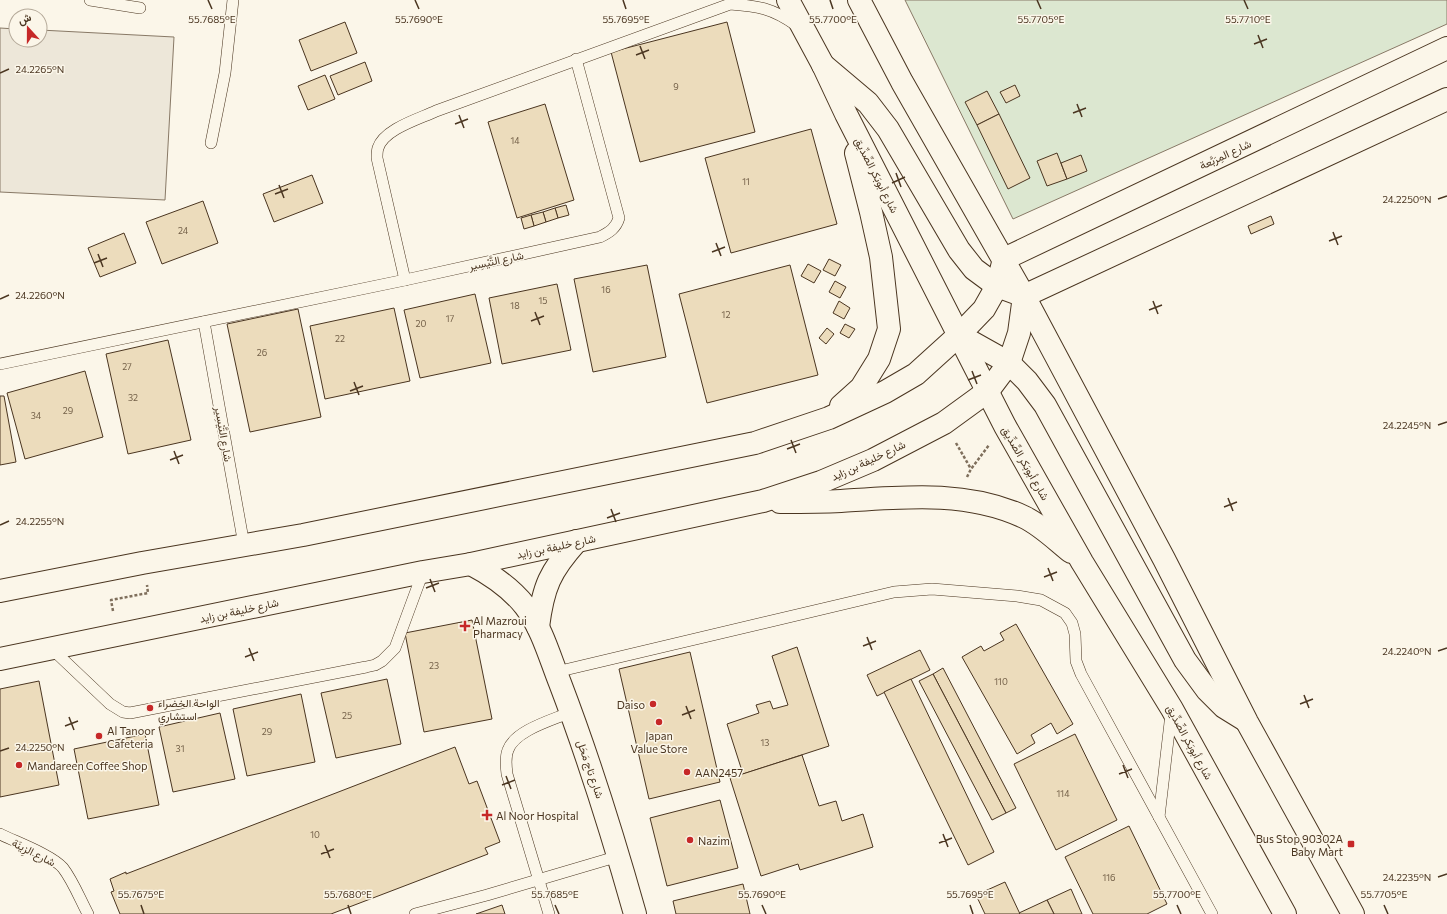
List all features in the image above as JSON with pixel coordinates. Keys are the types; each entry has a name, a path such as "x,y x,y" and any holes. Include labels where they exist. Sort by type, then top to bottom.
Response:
{"main road":[{"name":"شارع أبوبَكر الصِّدِّيق","path":"788,0 823,65 846,114 1005,426 1082,562 1172,709 1285,914"},
{"path":"859,0 902,82 1024,296 1164,559 1247,722 1353,914"},
{"name":"شارع المِرَبَّعة","path":"1004,259 1447,48"},
{"path":"823,65 872,108 888,129 959,250 974,269 997,286 1024,296 1447,99"},
{"path":"829,418 861,388 879,358 889,329 881,257 846,114"},
{"path":"0,591 142,563 303,535 755,443 829,418 885,392 916,374 959,335 984,309 997,286 1004,259"},
{"name":"شارع خليفة بن زايد","path":"0,659 423,572 470,564 763,501 827,479 873,460 944,423 988,391 1009,363 1020,333 1024,296"},
{"path":"959,335 1009,363 1027,381 1045,405 1185,660 1208,690 1224,707 1247,722"},
{"path":"763,501 812,502 886,497 958,498 990,504 1025,517 1050,534 1082,562"},
{"name":"شارع تاج مَحَل","path":"538,627 541,603 548,580 561,559 577,541"},
{"name":"شارع تاج مَحَل","path":"470,564 492,575 510,589 526,607 538,627 571,712 596,784 619,856 635,914"}],"lane":[{"path":"90,0 140,8"},
{"path":"212,143 225,73 233,0"},
{"path":"405,280 377,158 378,148 393,130 436,111 731,2 757,6 783,15 805,32"},
{"name":"شارع التَّيْسِير","path":"0,364 405,280 600,237 609,233 616,226 619,218 576,59"},
{"name":"شارع التَّيْسِير","path":"204,322 244,545"},
{"path":"52,649 110,704 123,712 130,713 366,667 382,661 395,648 423,572"},
{"path":"556,672 894,592 932,589 1017,596 1041,600 1065,613 1072,623 1075,634 1076,661 1081,674 1212,914"},
{"path":"1158,817 1172,709"},
{"path":"549,914 507,774 506,760 508,749 514,739 526,731 571,712"},
{"name":"شارع الزِينَة","path":"0,834 53,859 62,867 88,914"},
{"path":"415,914 539,880 619,856"}],"path":[{"path":"944,423 971,469"},
{"path":"118,635 111,600 148,593 142,563"}],"green space":[{"path":"905,0 1447,0 1447,24 1013,219"}],"shaded area":[{"path":"0,28 8,28 8,48 48,48 48,30 174,37 165,200 0,192"}],"building":[{"path":"345,22 357,53 311,71 299,40"},
{"path":"727,22 755,132 640,162 611,52"},
{"path":"365,62 372,81 338,95 330,76"},
{"path":"325,75 335,99 308,110 298,86"},
{"path":"1015,85 1020,96 1006,103 1000,92"},
{"path":"987,91 999,114 977,125 965,102"},
{"path":"545,104 574,200 517,218 488,122"},
{"path":"999,114 1030,178 1008,189 977,125"},
{"path":"811,129 837,224 731,253 705,158"},
{"path":"1057,153 1067,179 1047,186 1037,161"},
{"path":"1081,155 1087,171 1067,179 1061,163"},
{"path":"312,175 323,203 274,222 263,194"},
{"path":"203,201 218,243 162,264 146,222"},
{"path":"566,205 569,215 558,218 555,208"},
{"path":"555,208 558,218 546,222 543,212"},
{"path":"543,212 546,222 534,226 531,215"},
{"path":"531,215 534,226 524,229 521,218"},
{"path":"1271,216 1274,224 1251,234 1248,226"},
{"path":"124,233 136,263 100,277 88,248"},
{"path":"829,259 841,265 835,276 823,270"},
{"path":"808,264 821,271 814,283 801,276"},
{"path":"647,265 666,357 593,372 574,279"},
{"path":"790,265 818,375 707,403 679,294"},
{"path":"835,281 846,287 840,298 829,292"},
{"path":"557,284 571,350 502,364 489,298"},
{"path":"475,294 491,363 420,378 404,310"},
{"path":"839,301 850,308 844,319 833,313"},
{"path":"394,308 410,381 325,399 310,326"},
{"path":"298,309 321,417 250,432 227,324"},
{"path":"845,324 855,329 849,338 840,333"},
{"path":"827,328 834,334 826,344 819,338"},
{"path":"168,340 191,440 128,454 106,354"},
{"path":"85,371 103,437 25,459 7,393"},
{"path":"0,396 4,396 16,462 0,465"},
{"path":"472,620 492,719 424,732 405,633"},
{"path":"1016,624 1073,724 1057,734 1051,723 1031,735 1035,743 1017,754 962,657 981,646 984,651 1004,640 1000,633"},
{"path":"797,647 829,746 743,774 727,724 759,713 756,705 770,701 773,709 788,705 772,656"},
{"path":"920,650 930,670 877,696 867,675"},
{"path":"690,652 720,782 649,799 619,669"},
{"path":"943,668 1016,808 1006,813 933,674"},
{"path":"933,674 1006,813 992,820 919,681"},
{"path":"387,679 401,744 336,758 321,693"},
{"path":"911,679 994,852 968,865 884,692"},
{"path":"39,681 59,785 0,797 0,689"},
{"path":"301,694 315,762 247,776 233,709"},
{"path":"220,713 235,779 173,792 159,727"},
{"path":"145,734 159,805 88,819 74,749"},
{"path":"1075,734 1117,820 1056,850 1014,764"},
{"path":"455,747 469,784 477,781 500,842 485,848 488,854 331,914 120,914 111,892 114,891 110,879"},
{"path":"802,755 819,806 836,801 842,821 863,814 873,847 800,870 798,864 761,876 730,778"},
{"path":"720,800 738,868 667,886 650,818"},
{"path":"1129,826 1167,904 1147,914 1093,914 1065,857"},
{"path":"1005,882 1020,914 985,914 976,895"},
{"path":"743,884 750,914 676,914 673,901"},
{"path":"1071,889 1082,914 1054,914 1047,900"},
{"path":"1047,900 1054,914 1019,913"},
{"path":"502,905 505,914 476,914"}],"place":[{"name":"Al Mazroui Pharmacy","path":"465,626"},
{"name":"Daiso","path":"653,704"},
{"name":"الواحة الخضراء استشاري","path":"150,708"},
{"name":"Japan Value Store","path":"659,722"},
{"name":"Al Tanoor Cafeteria","path":"99,736"},
{"name":"Mandareen Coffee Shop","path":"19,765"},
{"name":"AAN2457","path":"687,772"},
{"name":"Al Noor Hospital","path":"487,815"},
{"name":"Nazim","path":"690,840"},
{"name":"Bus Stop 90302A Baby Mart","path":"1351,844"}]}
